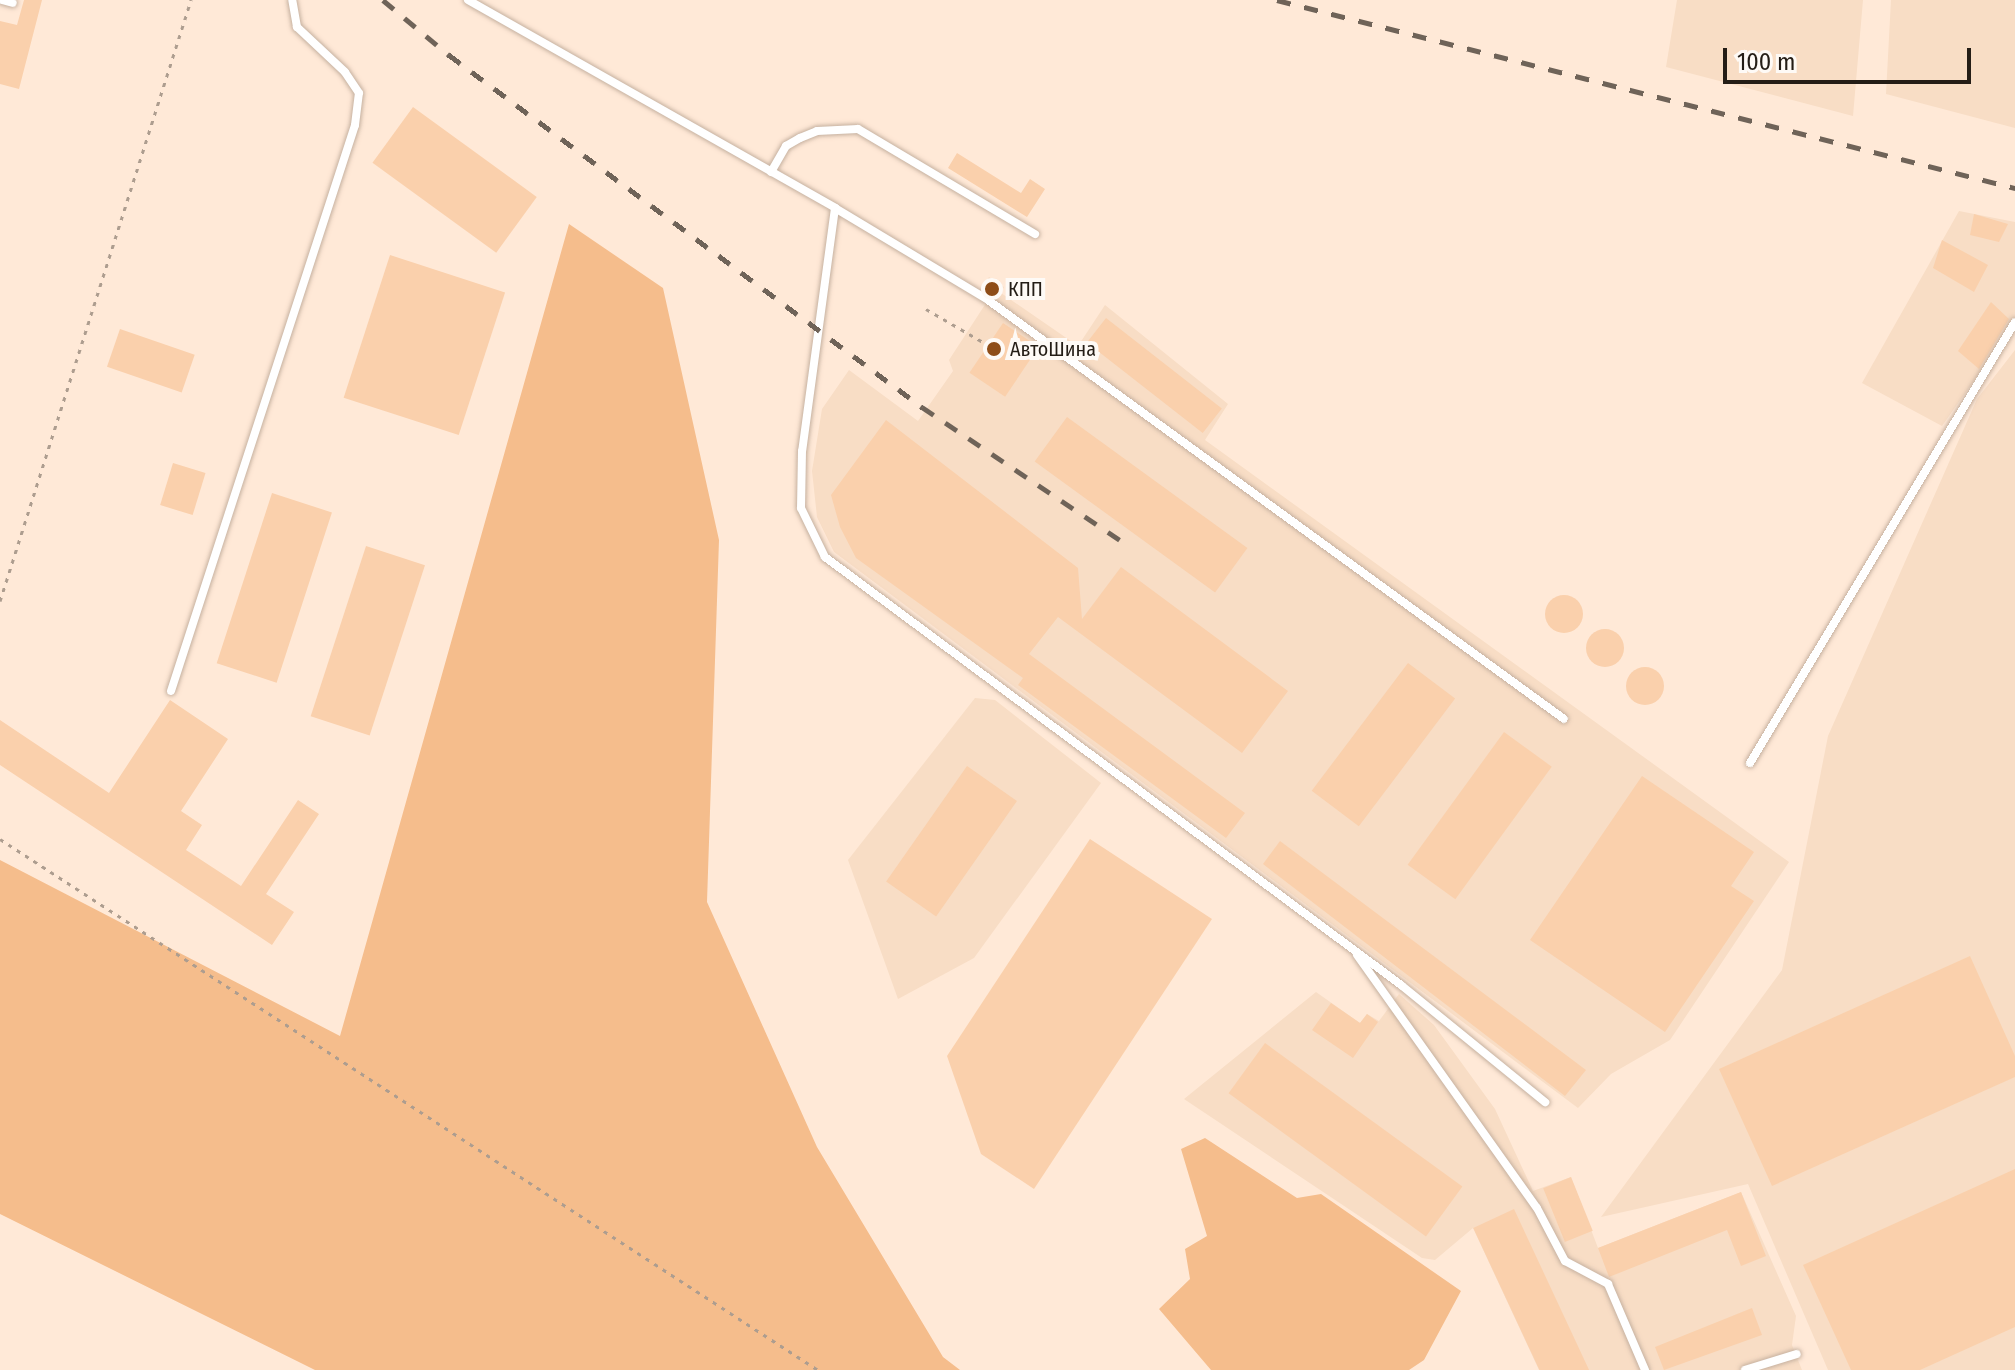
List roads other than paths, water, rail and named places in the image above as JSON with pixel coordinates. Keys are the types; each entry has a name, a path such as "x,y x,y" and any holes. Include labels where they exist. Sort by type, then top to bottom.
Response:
{"lane":[{"path":"2,0 13,3"},
{"path":"171,691 355,125 359,93 345,72 297,27 292,0"},
{"path":"468,0 835,208 1001,309 1564,719"},
{"path":"771,172 786,146 800,138 817,131 858,129 1035,234"},
{"path":"835,208 802,451 801,508 825,557 1355,951 1545,1102"},
{"path":"1750,763 2015,322"},
{"path":"1355,951 1537,1208 1565,1261 1608,1284 1645,1370"},
{"path":"1745,1370 1797,1354"}],"railway":[{"path":"383,0 449,55 922,407 1127,545"},
{"path":"1277,0 2015,188"}],"place":[{"name":"КПП","path":"992,289"},
{"name":"АвтоШина","path":"994,349"}]}
